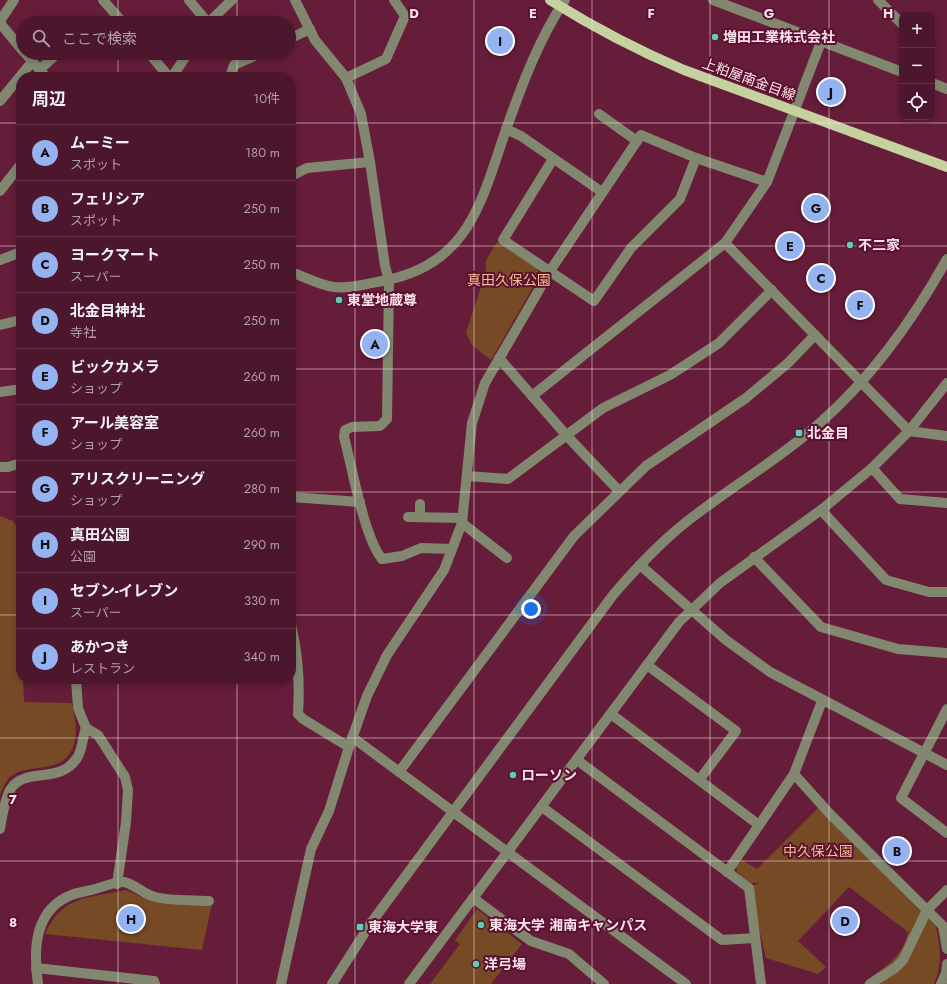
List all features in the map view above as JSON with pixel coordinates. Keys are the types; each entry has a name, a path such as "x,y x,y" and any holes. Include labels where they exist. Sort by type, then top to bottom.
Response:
{"main road":[{"name":"上粕屋南金目線","path":"550,0 562,3 644,53 684,70 947,167"}],"street":[{"path":"14,0 0,22 16,42"},
{"path":"103,0 117,16"},
{"path":"189,0 202,16"},
{"path":"215,16 232,0"},
{"path":"295,0 315,40 346,78 360,114 370,162 385,266 389,280 387,419 380,426 352,427 345,430 344,436 360,502 373,544 382,559 402,556 421,548 452,549"},
{"path":"346,78 386,59 405,16 394,0"},
{"path":"713,0 899,71"},
{"path":"878,0 899,21"},
{"path":"296,274 334,287 353,286 389,280 422,268 449,249 464,233 474,218 483,197 506,130 541,41 562,3"},
{"path":"296,36 310,29"},
{"path":"532,396 725,243 767,182 821,42"},
{"path":"43,72 52,60"},
{"path":"155,60 166,72"},
{"path":"175,72 183,60"},
{"path":"232,72 234,66 246,60"},
{"path":"24,72 32,62 41,72"},
{"path":"0,102 16,82"},
{"path":"934,84 947,89"},
{"path":"599,114 637,141"},
{"path":"506,130 521,136 552,159 602,192"},
{"path":"281,984 311,849 329,811 352,737 367,696 386,655 444,570 462,521 472,423 485,383 550,271 641,135 696,158 767,182"},
{"path":"552,159 503,240 594,301 631,248 680,199 696,158"},
{"path":"296,174 307,168 370,162"},
{"path":"0,191 16,170"},
{"path":"725,243 909,431 947,436"},
{"path":"0,260 16,254"},
{"path":"332,984 371,923 614,595 640,565 692,517 791,447 821,422 862,383 898,338 947,259"},
{"path":"466,476 508,479 567,436 602,408 670,375 719,343 772,290"},
{"path":"0,324 16,321"},
{"path":"399,772 574,536 646,466 746,398 788,363 815,335"},
{"path":"499,358 567,436 619,491"},
{"path":"409,984 679,622 720,583 820,510 872,468 909,431 947,383"},
{"path":"0,392 16,390"},
{"path":"0,467 8,467 16,465"},
{"path":"872,468 900,499 947,503"},
{"path":"296,497 360,502"},
{"path":"420,504 420,517"},
{"path":"820,510 886,580 929,592 947,592"},
{"path":"408,517 462,521 507,558"},
{"path":"754,557 821,627 898,649 947,653"},
{"path":"640,565 726,640 770,672 822,701 947,765"},
{"path":"296,647 298,714 303,719 349,747"},
{"path":"647,665 736,731 700,779"},
{"path":"0,829 5,802 11,789 19,780 32,776 49,775 70,766 80,751 86,728 78,708 76,684"},
{"path":"727,872 794,774 822,701"},
{"path":"947,709 901,798 947,833"},
{"path":"611,714 700,779 759,825"},
{"path":"86,728 98,735 125,777 128,790 126,822 117,884"},
{"path":"352,737 686,984"},
{"path":"577,760 749,888 761,984"},
{"path":"794,774 836,820 943,926 947,949"},
{"path":"542,807 722,940 755,938"},
{"path":"38,984 36,968 36,943 44,920 62,900 74,894 124,882 153,897 209,901"},
{"path":"870,984 894,968 902,960 927,910 947,890"},
{"path":"473,898 531,941 569,954 604,984"},
{"path":"941,984 946,973 947,964"},
{"path":"36,968 98,980 154,981 155,984"}],"green space":[{"name":"真田久保公園","path":"497,242 536,267 540,275 491,360 472,345 466,333 486,271 485,262"},
{"path":"0,516 13,521 16,526 16,684 23,684 24,702 71,703 74,712 76,731 72,749 67,757 60,763 15,773 8,780 0,795"},
{"name":"中久保公園","path":"818,808 936,927 939,941 940,963 934,984 863,984 884,968 896,956 905,941 908,932 849,887 798,941 826,967 818,974 766,958 749,887 760,883 751,883 738,873 736,867 742,860 757,869"},
{"path":"126,890 146,899 212,904 202,950 45,934 52,921 68,905 89,897"},
{"name":"洋弓場","path":"477,909 522,944 491,984 430,984 460,944 455,940"}],"place":[{"name":"増田工業株式会社","path":"715,37"},
{"name":"セブン-イレブン","path":"500,41"},
{"name":"あかつき","path":"831,92"},
{"name":"アリスクリーニング","path":"816,208"},
{"name":"不二家","path":"850,245"},
{"name":"ビックカメラ","path":"790,246"},
{"name":"ヨークマート","path":"821,278"},
{"name":"東堂地蔵尊","path":"339,300"},
{"name":"アール美容室","path":"860,305"},
{"name":"ムーミー","path":"375,344"},
{"name":"北金目","path":"799,433"},
{"name":"ローソン","path":"513,775"},
{"name":"フェリシア","path":"897,851"},
{"name":"真田公園","path":"131,919"},
{"name":"北金目神社","path":"845,921"},
{"name":"東海大学 湘南キャンパス","path":"481,925"},
{"name":"東海大学東","path":"360,927"},
{"name":"洋弓場","path":"476,964"}]}
